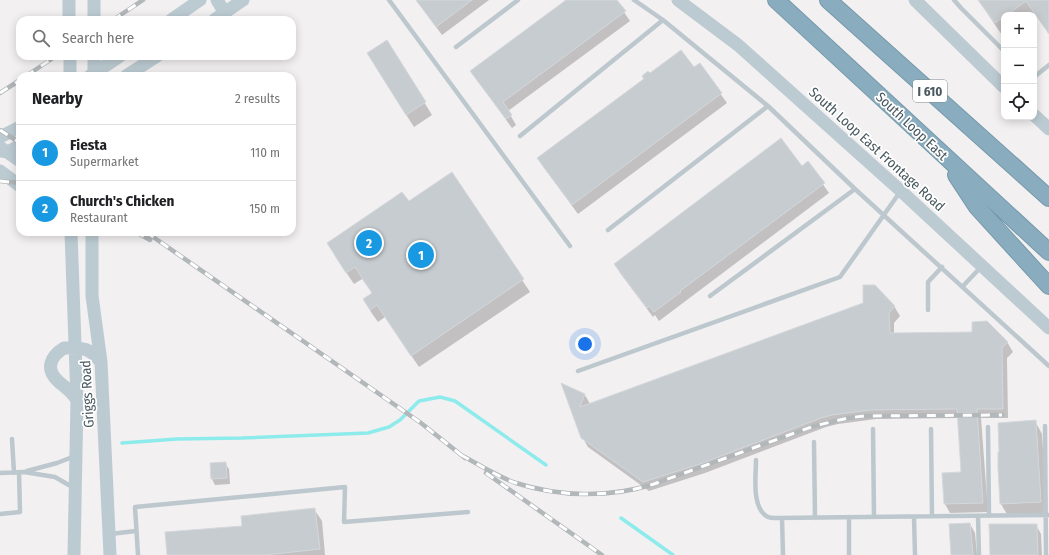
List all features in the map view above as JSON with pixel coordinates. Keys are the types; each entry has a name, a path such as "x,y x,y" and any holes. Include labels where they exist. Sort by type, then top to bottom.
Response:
{"highway":[{"name":"South Loop East","path":"776,0 1049,252"},
{"name":"I 610","path":"828,0 1049,198"},
{"path":"944,155 977,207 1049,286"},
{"path":"1032,183 1049,193"}],"main road":[{"path":"69,0 69,16"},
{"path":"94,0 94,16"},
{"path":"178,16 200,0"},
{"path":"217,0 225,13"},
{"path":"220,16 244,0"},
{"name":"South Loop East Frontage Road","path":"678,0 738,45 901,191 1049,328"},
{"path":"915,0 1002,84"},
{"path":"70,60 70,72"},
{"path":"92,72 94,60"},
{"path":"96,72 114,60"},
{"path":"132,72 151,60"},
{"path":"1037,118 1049,129"},
{"path":"0,137 16,129"},
{"path":"2,150 16,146"},
{"path":"2,150 16,159"},
{"path":"0,171 16,183"},
{"name":"Griggs Road","path":"72,236 77,400 74,555"},
{"name":"Griggs Road","path":"92,236 92,296 101,362 110,555"},
{"path":"77,400 73,393 58,381 53,374 51,365 52,358 57,352 64,348 85,348 94,354 101,362"}],"lane":[{"path":"389,0 570,246"},
{"path":"456,47 518,0"},
{"path":"634,0 663,20 768,106 855,189 885,214 1049,365"},
{"path":"954,0 1001,48"},
{"path":"520,136 663,20"},
{"path":"1037,75 1049,66"},
{"path":"608,230 768,106"},
{"path":"710,296 855,189"},
{"path":"578,371 840,277 901,191"},
{"path":"963,286 982,266"},
{"path":"928,310 928,282 942,267"},
{"path":"1045,426 1047,515 1046,555"},
{"path":"988,427 988,516"},
{"path":"873,429 874,517"},
{"path":"931,429 932,516"},
{"path":"0,514 20,512 19,472 12,439"},
{"path":"814,442 815,518"},
{"path":"0,473 19,472 57,463 76,455"},
{"path":"756,460 756,498 759,509 767,516 782,518 815,518 1047,515"},
{"path":"19,472 55,477 76,489"},
{"path":"138,555 135,507 345,487 344,522 468,512"},
{"path":"978,516 979,555"},
{"path":"849,517 849,555"},
{"path":"914,517 915,555"},
{"path":"782,518 783,555"},
{"path":"110,534 136,531"}],"building":[{"path":"416,0 472,0 436,27"},
{"path":"566,0 617,0 626,11 503,102 512,115 506,119 470,71"},
{"path":"978,0 1049,0 1049,34 1037,17 1037,12 1034,12 1026,1 1011,12 1001,12 1001,19 995,23"},
{"path":"387,40 426,102 406,115 367,53"},
{"path":"681,50 694,67 700,63 722,93 572,205 537,158 644,79 642,76 648,71 650,73"},
{"path":"781,138 802,166 808,161 825,183 654,312 649,306 647,308 614,264"},
{"path":"452,172 524,279 411,356 377,305 370,310 363,299 372,293 355,267 346,273 327,243 402,192 409,201"},
{"path":"863,285 875,285 895,306 889,313 890,333 972,332 972,322 987,321 1008,342 1002,348 1003,409 977,409 983,503 944,504 942,473 961,472 957,409 870,410 832,415 700,464 643,482 581,438 561,383 585,394 580,407 863,303"},
{"path":"1036,420 1041,502 1000,504 998,423"},
{"path":"226,462 227,478 211,479 210,463"},
{"path":"315,508 320,549 265,555 167,555 165,532 242,526 241,516"},
{"path":"970,523 973,555 951,555 949,524"},
{"path":"989,524 1037,524 1038,555 990,555"}],"waterway":[{"path":"122,443 177,439 368,433 389,427 400,420 419,401 440,397 455,401 546,465"},
{"path":"621,518 673,555"}],"railway":[{"path":"119,16 143,0"},
{"path":"32,72 50,60"},
{"path":"0,93 16,83"},
{"path":"0,130 16,140"},
{"path":"0,181 16,183"},
{"path":"143,236 150,240"},
{"path":"152,236 421,423 465,458"},
{"path":"461,455 502,477 532,488 567,493 602,494 637,489 654,484 814,426 848,418 864,416 1002,415"},
{"path":"486,473 602,555"}],"place":[{"name":"Church's Chicken","path":"369,243"},
{"name":"Fiesta","path":"421,255"}]}
